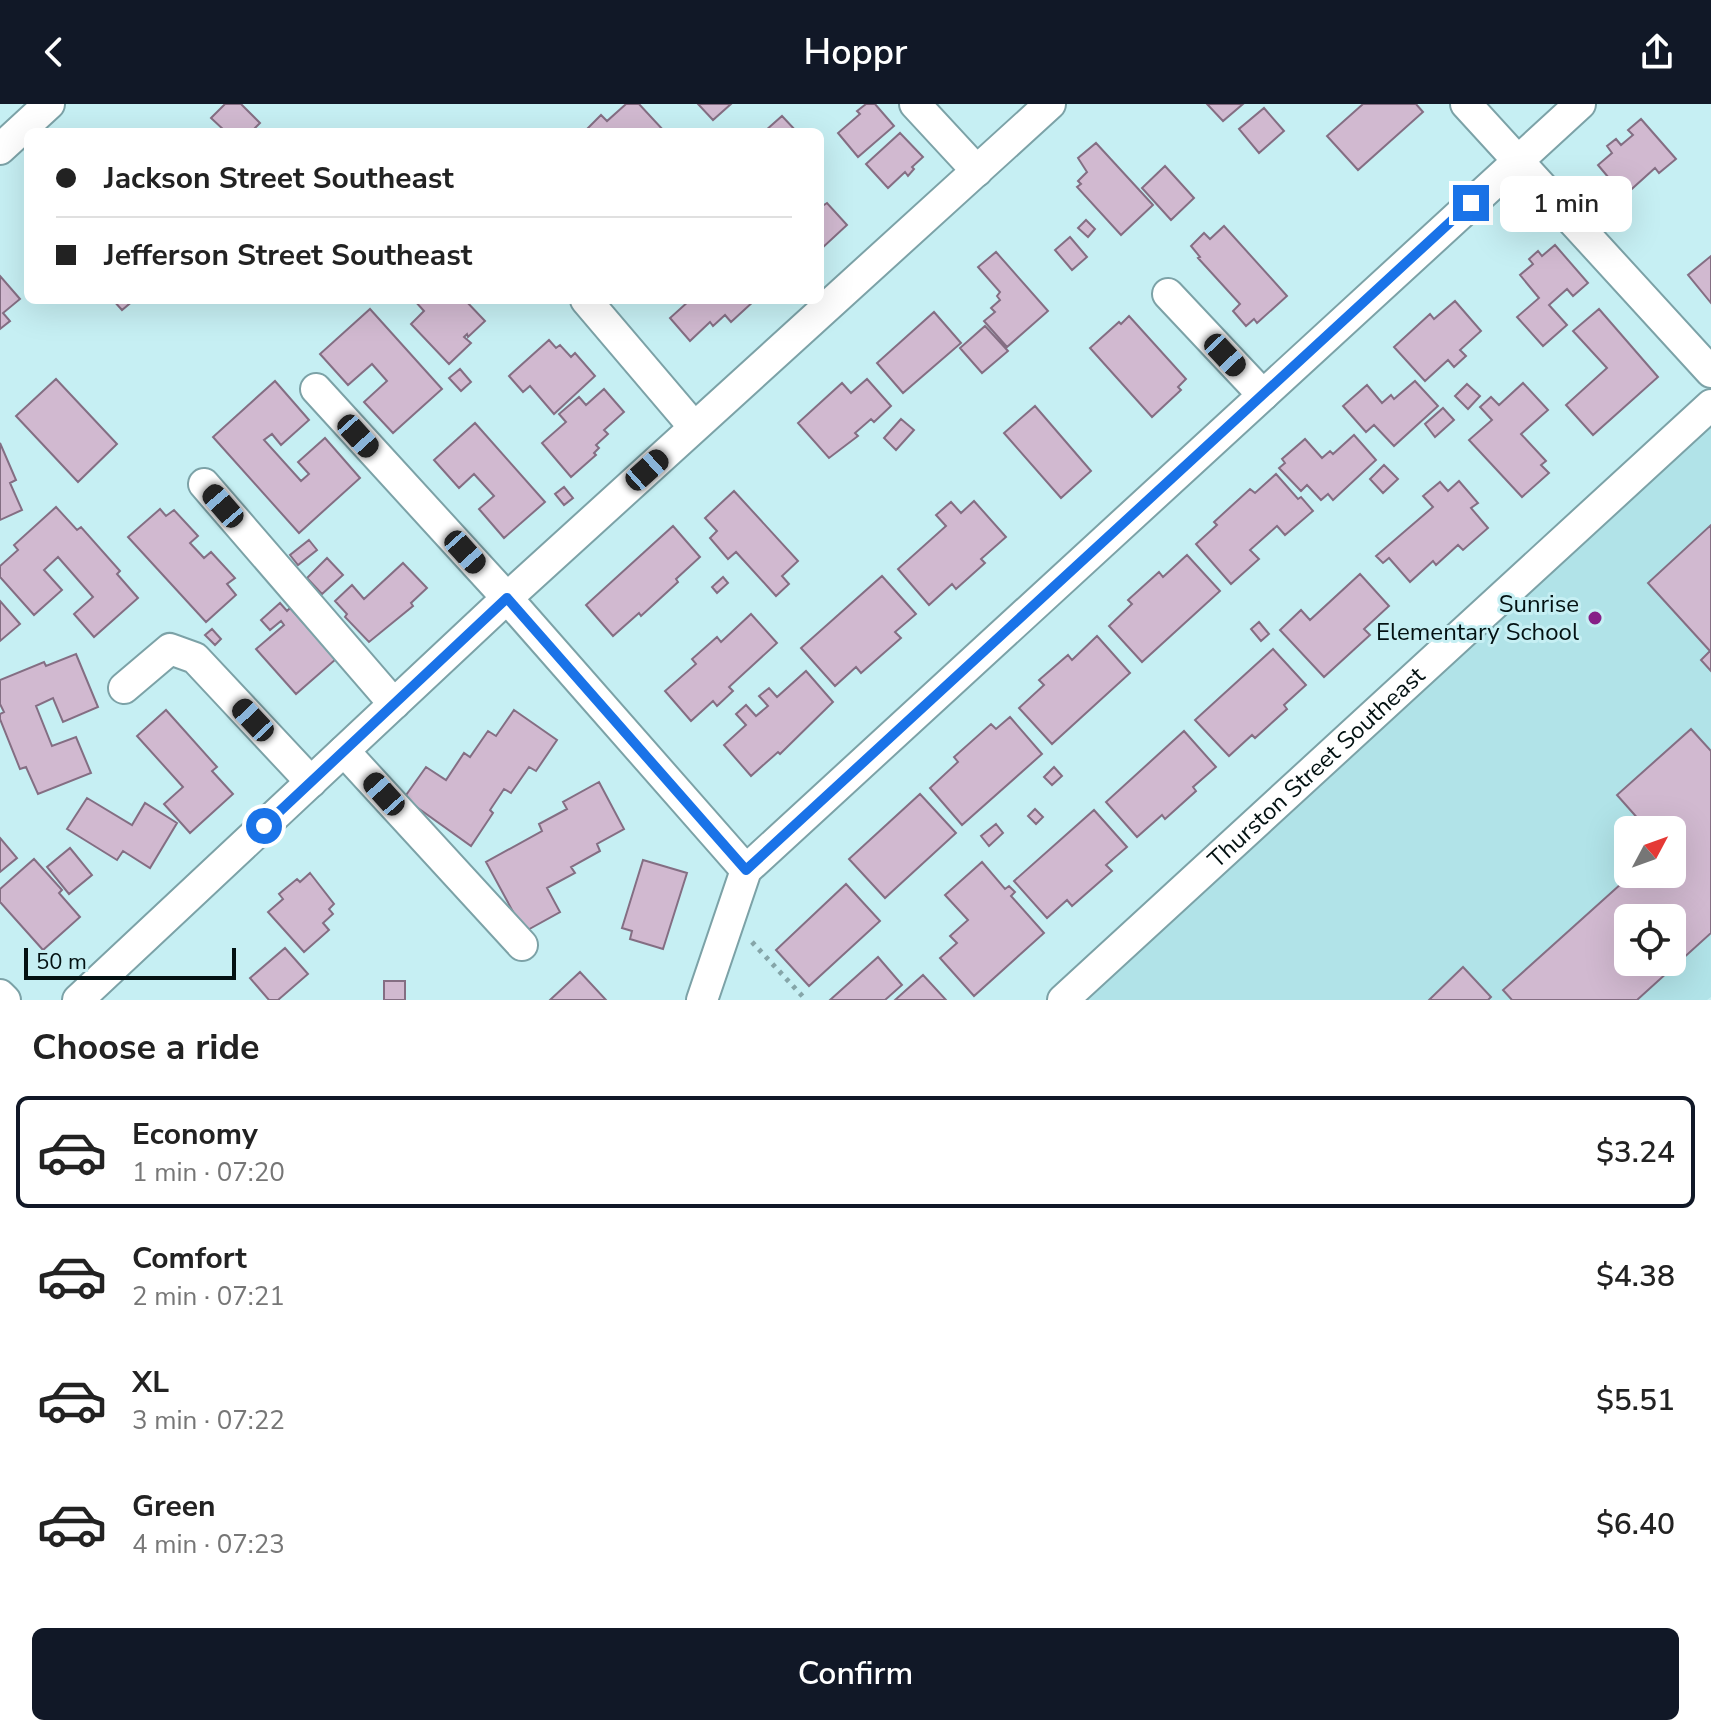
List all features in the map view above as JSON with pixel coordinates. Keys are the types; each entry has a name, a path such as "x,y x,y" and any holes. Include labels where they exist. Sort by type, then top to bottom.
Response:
{"street":[{"path":"0,149 49,104"},
{"path":"915,104 977,171"},
{"path":"78,1000 507,598 1050,104"},
{"path":"1466,104 1711,372"},
{"path":"702,1000 746,870 1580,104"},
{"path":"1168,294 1263,395"},
{"path":"589,304 694,427"},
{"path":"316,389 507,598 746,870"},
{"name":"Thurston Street Southeast","path":"1063,1000 1711,405"},
{"path":"204,484 394,704"},
{"path":"124,688 170,649 195,658 311,782"},
{"path":"344,751 522,945"},
{"path":"0,995 5,1000"}],"path":[{"path":"730,917 806,1000"}],"shaded area":[{"name":"Sunrise Elementary School","path":"1711,405 1711,997 1707,1000 1063,1000"}],"building":[{"path":"225,104 241,104 260,123 255,128 222,128 211,118"},
{"path":"626,104 639,104 661,128 588,128 601,115 607,121"},
{"path":"698,104 731,104 713,120"},
{"path":"866,104 875,104 894,126 858,157 838,133 860,114 857,111"},
{"path":"1207,104 1243,104 1223,121"},
{"path":"1363,104 1416,104 1423,112 1358,170 1327,136"},
{"path":"1264,108 1284,131 1259,153 1239,129"},
{"path":"782,116 793,128 768,128"},
{"path":"1641,119 1676,159 1659,173 1655,168 1624,196 1598,165 1612,153 1607,146 1616,139 1621,145 1633,135 1628,130"},
{"path":"900,133 923,157 912,167 914,169 908,176 905,172 888,188 866,164"},
{"path":"1096,143 1153,205 1121,235 1077,187 1081,184 1078,181 1087,172 1078,158"},
{"path":"1165,166 1194,198 1171,220 1142,188"},
{"path":"827,203 847,225 824,246 824,205"},
{"path":"1086,220 1095,229 1088,237 1078,228"},
{"path":"1224,226 1287,296 1257,323 1254,319 1246,326 1233,311 1240,304 1191,246 1204,233 1210,239"},
{"path":"1070,237 1087,257 1072,270 1055,250"},
{"path":"1555,245 1588,283 1573,296 1567,289 1549,305 1567,325 1543,346 1517,317 1539,298 1520,275 1533,264 1529,259 1538,251 1542,256"},
{"path":"996,252 1048,311 1007,347 984,321 995,312 991,308 1000,300 997,296 1000,292 978,267"},
{"path":"1711,256 1711,303 1688,275"},
{"path":"0,276 20,299 3,313 10,321 0,329"},
{"path":"1455,301 1481,331 1460,350 1466,356 1454,367 1448,360 1425,381 1394,347 1430,314 1434,319"},
{"path":"418,304 469,304 485,321 468,337 467,334 464,337 471,343 449,364 411,324 424,311"},
{"path":"686,304 751,304 731,322 725,315 713,326 710,322 690,341 670,318"},
{"path":"370,309 442,389 393,433 364,402 387,381 372,364 348,385 320,354"},
{"path":"1599,309 1658,377 1593,435 1566,405 1607,368 1573,331"},
{"path":"934,312 961,343 903,393 877,363"},
{"path":"1129,316 1186,379 1178,387 1181,390 1152,417 1090,348"},
{"path":"985,326 1008,351 982,373 960,348"},
{"path":"549,340 556,348 560,345 571,357 575,353 595,376 554,414 530,386 523,392 509,376"},
{"path":"460,369 471,382 461,391 449,378"},
{"path":"56,379 117,444 78,482 16,416"},
{"path":"867,379 891,406 874,422 871,419 855,433 858,436 829,458 798,423 842,383 851,393"},
{"path":"275,381 309,420 281,445 272,434 264,440 301,481 309,474 298,462 325,438 360,478 299,533 213,437"},
{"path":"1415,381 1438,406 1394,446 1374,425 1366,432 1343,406 1367,385 1382,403 1391,395 1394,399"},
{"path":"1523,383 1548,410 1521,434 1546,461 1541,465 1549,473 1522,497 1469,440 1492,420 1480,407 1491,397 1499,405"},
{"path":"1467,384 1480,396 1468,409 1455,396"},
{"path":"604,389 624,412 604,430 608,434 596,445 599,448 594,453 596,455 571,477 542,443 566,422 559,414 579,397 586,405"},
{"path":"1035,406 1091,471 1061,498 1004,433"},
{"path":"1443,408 1454,420 1435,437 1425,424"},
{"path":"901,419 914,430 896,450 884,438"},
{"path":"475,423 545,502 504,538 479,509 494,496 474,474 459,488 434,460"},
{"path":"1354,435 1376,460 1333,500 1328,494 1321,500 1307,485 1301,491 1279,468 1285,463 1282,459 1305,439 1322,458 1330,451 1333,454"},
{"path":"0,443 16,480 10,483 22,510 0,520"},
{"path":"1384,465 1398,479 1383,493 1370,479"},
{"path":"1276,474 1313,511 1285,535 1277,526 1250,550 1259,559 1231,584 1196,544 1217,525 1214,522 1250,489 1255,493"},
{"path":"1459,481 1478,503 1471,508 1488,528 1463,550 1458,545 1436,565 1433,561 1410,582 1389,558 1383,563 1376,556 1433,507 1423,496 1440,482 1448,491"},
{"path":"564,487 573,498 564,505 555,494"},
{"path":"734,491 798,561 782,576 789,584 776,596 736,552 728,559 710,538 717,531 705,518"},
{"path":"974,501 1006,537 981,559 985,563 956,589 952,584 929,605 898,569 946,526 936,515 951,502 961,513"},
{"path":"56,507 77,530 81,527 120,571 117,574 138,598 94,637 74,614 93,597 58,557 44,570 62,590 34,615 0,577 0,566 18,550 14,545"},
{"path":"160,509 166,516 174,510 198,536 190,543 204,558 211,552 235,578 227,584 236,595 206,622 128,537"},
{"path":"1711,525 1711,671 1701,660 1710,651 1648,583"},
{"path":"673,526 700,557 641,616 639,613 613,636 586,605"},
{"path":"309,540 317,550 298,565 290,555"},
{"path":"1187,555 1220,591 1142,662 1109,626 1132,604 1128,600 1159,572 1163,577"},
{"path":"327,558 343,575 322,594 307,578"},
{"path":"403,563 427,588 411,603 413,606 369,642 345,617 347,614 335,601 352,585 364,599"},
{"path":"1360,574 1389,606 1364,629 1370,635 1324,677 1280,630 1301,610 1310,620"},
{"path":"882,576 916,614 895,632 901,638 861,673 856,667 835,686 801,648"},
{"path":"723,577 728,583 717,593 712,587"},
{"path":"0,601 20,624 0,641"},
{"path":"280,603 287,611 290,608 336,659 296,694 256,649 284,625 281,621 270,630 261,620"},
{"path":"751,614 777,643 729,687 733,691 717,706 713,701 691,721 665,691 696,664 692,659 717,637 721,642"},
{"path":"1259,622 1269,634 1261,641 1251,629"},
{"path":"212,629 221,639 215,645 205,635"},
{"path":"1097,636 1130,673 1052,744 1019,708 1044,685 1039,680 1068,655 1072,660"},
{"path":"1273,649 1306,685 1284,705 1287,709 1229,756 1195,720"},
{"path":"76,654 98,707 63,722 53,698 36,706 52,746 76,737 91,773 38,794 26,767 20,769 0,719 0,714 4,712 0,704 0,680 44,662 46,666"},
{"path":"806,671 833,702 780,754 778,752 751,776 724,745 746,725 736,714 746,705 756,716 768,706 759,696 769,688 777,697"},
{"path":"166,710 217,767 212,771 233,794 190,833 164,804 183,787 137,736"},
{"path":"514,710 557,740 536,771 529,767 511,793 504,789 490,810 493,813 471,846 404,798 426,767 446,780 464,753 470,757 488,731 496,736"},
{"path":"1010,717 1042,754 962,825 930,788 958,762 954,757 991,724 996,729"},
{"path":"1691,729 1711,751 1711,933 1686,956 1686,904 1614,904 1614,976 1664,976 1637,1000 1512,1000 1503,990 1616,888 1686,888 1686,816 1636,816 1617,795"},
{"path":"1184,731 1216,767 1193,787 1196,791 1165,819 1162,815 1137,837 1106,802"},
{"path":"1054,767 1062,776 1052,785 1044,777"},
{"path":"599,782 624,829 597,844 600,851 571,867 575,873 547,888 560,912 524,932 486,862 542,831 539,824 567,809 563,802"},
{"path":"920,794 956,833 885,898 849,859"},
{"path":"87,798 132,825 145,803 177,823 150,868 123,851 117,860 67,829"},
{"path":"1035,809 1043,817 1036,824 1028,816"},
{"path":"1094,810 1127,847 1106,865 1112,871 1072,906 1067,900 1047,918 1014,881"},
{"path":"996,824 1003,833 989,846 981,836"},
{"path":"0,838 17,858 0,872"},
{"path":"70,848 92,875 69,894 47,867"},
{"path":"34,859 62,890 59,893 80,917 43,950 0,902 0,889"},
{"path":"643,860 687,873 663,949 630,939 632,931 622,928"},
{"path":"982,862 1005,889 1009,886 1015,892 1011,896 1044,933 974,996 940,958 957,943 950,936 968,920 945,895"},
{"path":"310,873 334,904 329,909 333,914 323,923 329,930 304,952 268,912 283,899 279,894"},
{"path":"846,884 880,921 809,986 776,950"},
{"path":"285,948 308,974 278,1000 269,1000 250,978"},
{"path":"878,957 902,985 885,1000 830,1000"},
{"path":"1463,967 1491,997 1488,1000 1429,1000"},
{"path":"580,972 606,1000 550,1000"},
{"path":"923,975 946,1000 895,1000"},
{"path":"384,981 405,981 405,1000 384,1000"}],"place":[{"name":"Sunrise Elementary School","path":"1595,618"}],"route":[{"path":"264,826 507,598 746,870 1471,203"}]}
